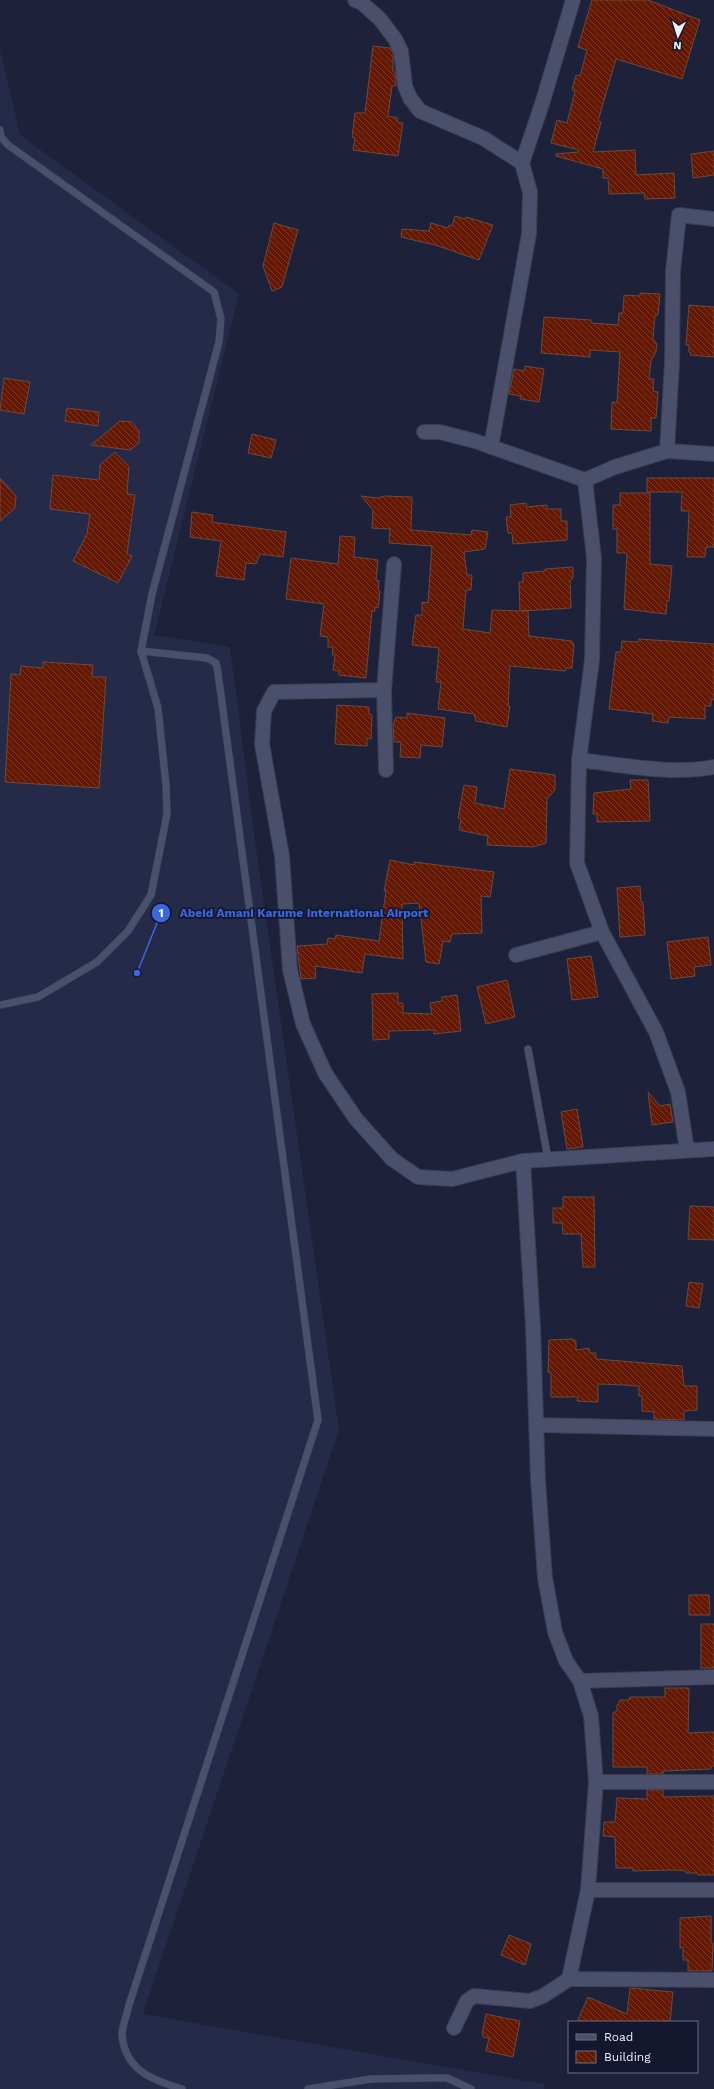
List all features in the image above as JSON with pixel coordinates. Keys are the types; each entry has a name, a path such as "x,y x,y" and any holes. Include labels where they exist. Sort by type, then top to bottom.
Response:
{"street":[{"path":"355,0 362,3 380,19 395,39 401,52 405,86 410,98 420,111 483,138 522,163"},
{"path":"491,447 529,234 530,192 522,163 542,104 573,0"},
{"path":"667,451 672,363 673,271 679,215 714,219"},
{"path":"424,432 440,432 491,447 585,480 615,467 667,451 714,454"},
{"path":"585,480 594,558 592,660 579,760 577,863 602,932 656,1032 678,1092 687,1150"},
{"path":"386,770 384,690 394,564"},
{"path":"384,690 274,692 264,711 262,744 282,856 290,970 304,1024 325,1073 356,1119 392,1159 418,1177 452,1179 524,1161 714,1149"},
{"path":"579,760 654,769 703,769 714,767"},
{"path":"516,955 602,932"},
{"path":"524,1161 537,1425 538,1480 547,1586 555,1632 566,1661 580,1681 590,1716 596,1782 588,1890 569,1980"},
{"path":"537,1425 714,1429"},
{"path":"580,1681 714,1677"},
{"path":"596,1782 714,1782"},
{"path":"588,1890 714,1890"},
{"path":"454,2028 467,2001 474,1996 530,2001 544,1996 569,1980 714,1980"}],"lane":[{"path":"0,130 1,137 8,145 214,292 221,319 219,342 152,594 141,651 158,708 166,785 167,814 151,895 128,931 97,962 38,997 0,1005"},
{"path":"141,651 207,658 216,663 318,1420 132,1998 122,2034 129,2061 147,2076 182,2089"},
{"path":"528,1049 548,1160"},
{"path":"308,2089 371,2079 433,2078 447,2078 471,2089"}],"shaded area":[{"path":"0,49 20,135 239,294 154,635 230,647 255,841 339,1430 143,2014 544,2084 544,2089 0,2089"}],"building":[{"path":"592,0 648,0 700,20 682,79 616,59 598,121 601,122 593,152 635,150 636,175 674,173 675,198 645,199 644,193 609,194 608,178 603,178 603,169 556,156 556,154 578,152 579,150 551,143 557,120 567,123 575,91 572,90 576,75 580,76 587,50 578,47"},
{"path":"373,46 390,48 393,53 393,72 395,72 396,86 392,86 388,116 398,118 397,122 403,123 398,156 353,150 355,138 352,137 355,113 365,113"},
{"path":"714,151 714,175 693,178 691,154"},
{"path":"455,216 465,219 466,217 493,225 479,260 435,245 401,237 402,229 429,231 431,223 448,228 449,225 452,226"},
{"path":"274,223 298,230 282,287 272,291 263,266"},
{"path":"640,293 660,294 658,315 655,315 653,339 657,344 656,351 651,361 649,379 654,379 653,391 658,392 656,418 651,418 651,431 611,429 612,402 617,403 620,352 590,350 590,357 541,353 544,317 591,320 591,323 618,325 619,313 623,313 624,295 640,296"},
{"path":"689,305 714,307 714,357 690,355 689,345 686,345"},
{"path":"525,366 544,369 539,402 520,399 521,396 509,394 514,369 524,371"},
{"path":"4,378 30,382 24,414 0,410"},
{"path":"67,408 99,412 98,426 65,421"},
{"path":"120,421 132,422 139,431 139,443 130,450 91,445"},
{"path":"252,434 276,440 271,458 248,453"},
{"path":"115,452 129,467 127,494 135,495 127,554 132,556 118,583 73,561 87,534 90,514 50,509 53,475 99,480 100,465"},
{"path":"0,478 16,496 15,508 0,521"},
{"path":"647,478 714,478 714,547 706,547 705,557 687,557 689,511 681,511 682,492 647,492"},
{"path":"620,493 650,493 650,564 672,566 669,601 667,601 666,614 624,609 627,553 617,553 617,529 613,529 613,505 620,505"},
{"path":"361,496 378,498 384,496 412,497 411,530 471,535 472,530 488,532 485,549 464,552 467,575 472,575 471,590 466,590 463,629 490,633 492,610 520,611 519,582 523,582 523,573 545,571 545,569 573,567 573,578 570,581 571,608 521,611 528,611 529,636 572,641 574,644 572,668 566,668 565,671 510,666 508,706 510,706 507,727 476,721 474,714 438,709 441,682 436,682 439,648 412,645 416,615 422,615 422,602 428,603 432,546 389,543 390,529 372,528 373,510"},
{"path":"526,503 527,507 547,505 547,509 561,509 561,521 567,521 567,540 513,544 512,533 508,533 506,517 511,517 510,505"},
{"path":"192,512 213,515 212,522 286,532 283,557 260,554 256,564 246,563 244,580 216,576 221,541 190,537"},
{"path":"340,536 355,537 354,557 378,560 376,580 379,581 378,590 380,591 378,608 375,607 375,611 372,611 366,678 339,675 339,671 333,670 335,655 332,655 333,647 328,647 328,637 320,636 324,604 286,599 291,558 338,564"},
{"path":"639,639 714,644 714,700 711,699 711,706 705,706 705,719 669,717 668,723 652,721 653,714 609,709 616,652 621,652 622,641 638,642"},
{"path":"43,662 93,665 92,677 106,677 99,788 5,782 11,674 20,675 21,666 43,668"},
{"path":"337,705 369,707 369,714 372,715 371,739 367,738 367,746 335,744"},
{"path":"407,713 445,718 442,747 421,745 420,758 400,757 401,742 394,742 393,726 396,717 407,718"},
{"path":"510,769 555,775 555,790 547,799 546,843 533,847 487,845 488,836 459,830 461,819 458,818 464,785 477,787 475,803 504,809"},
{"path":"630,780 648,780 650,821 597,822 597,814 593,814 594,793 631,789"},
{"path":"390,860 414,865 414,862 494,872 490,897 481,896 482,933 452,934 450,942 443,941 439,964 426,962 419,903 402,904 403,959 365,954 362,973 315,966 316,978 301,979 297,946 327,944 328,938 335,939 336,935 379,941 386,891 384,891"},
{"path":"640,886 641,902 643,902 645,935 620,937 617,888"},
{"path":"708,937 711,965 694,967 695,976 671,979 667,942"},
{"path":"591,956 598,997 572,1000 567,959"},
{"path":"507,980 515,1017 486,1024 477,987"},
{"path":"398,993 398,1003 403,1003 403,1013 432,1014 430,1003 442,1001 442,997 457,995 461,1031 434,1034 434,1030 389,1031 389,1039 373,1040 372,994"},
{"path":"648,1092 660,1106 670,1104 673,1122 652,1125"},
{"path":"577,1109 583,1147 567,1149 561,1112"},
{"path":"563,1197 594,1197 595,1267 583,1267 581,1234 563,1234 562,1223 553,1223 553,1208 563,1208"},
{"path":"690,1206 714,1207 714,1240 688,1239"},
{"path":"689,1282 703,1284 699,1308 686,1306"},
{"path":"573,1339 576,1341 576,1350 589,1348 590,1353 596,1353 596,1359 682,1366 684,1386 697,1386 697,1410 684,1411 684,1420 654,1419 654,1412 642,1411 642,1396 639,1396 639,1386 598,1384 598,1402 577,1401 578,1397 551,1397 551,1373 548,1372 549,1340"},
{"path":"689,1595 709,1595 710,1615 689,1615"},
{"path":"701,1624 714,1624 714,1668 701,1668"},
{"path":"665,1688 689,1688 688,1733 714,1732 714,1766 711,1766 711,1769 663,1771 663,1774 647,1774 647,1767 613,1767 613,1713 617,1711 617,1706 620,1700 629,1700 630,1697 665,1697"},
{"path":"647,1790 663,1790 663,1797 714,1796 714,1875 698,1875 697,1873 686,1873 686,1871 675,1870 633,1871 633,1868 616,1868 615,1837 603,1836 604,1822 615,1822 617,1798 647,1799"},
{"path":"711,1916 711,1943 713,1943 712,1971 688,1971 688,1960 683,1960 683,1947 680,1948 680,1918"},
{"path":"509,1935 531,1944 525,1965 501,1955"},
{"path":"630,1988 673,1992 670,2021 577,2021 588,1997 627,2014"},
{"path":"486,2014 520,2021 513,2057 486,2051 489,2038 483,2037 482,2034"}],"place":[{"name":"Abeid Amani Karume International Airport","path":"137,973"}]}
